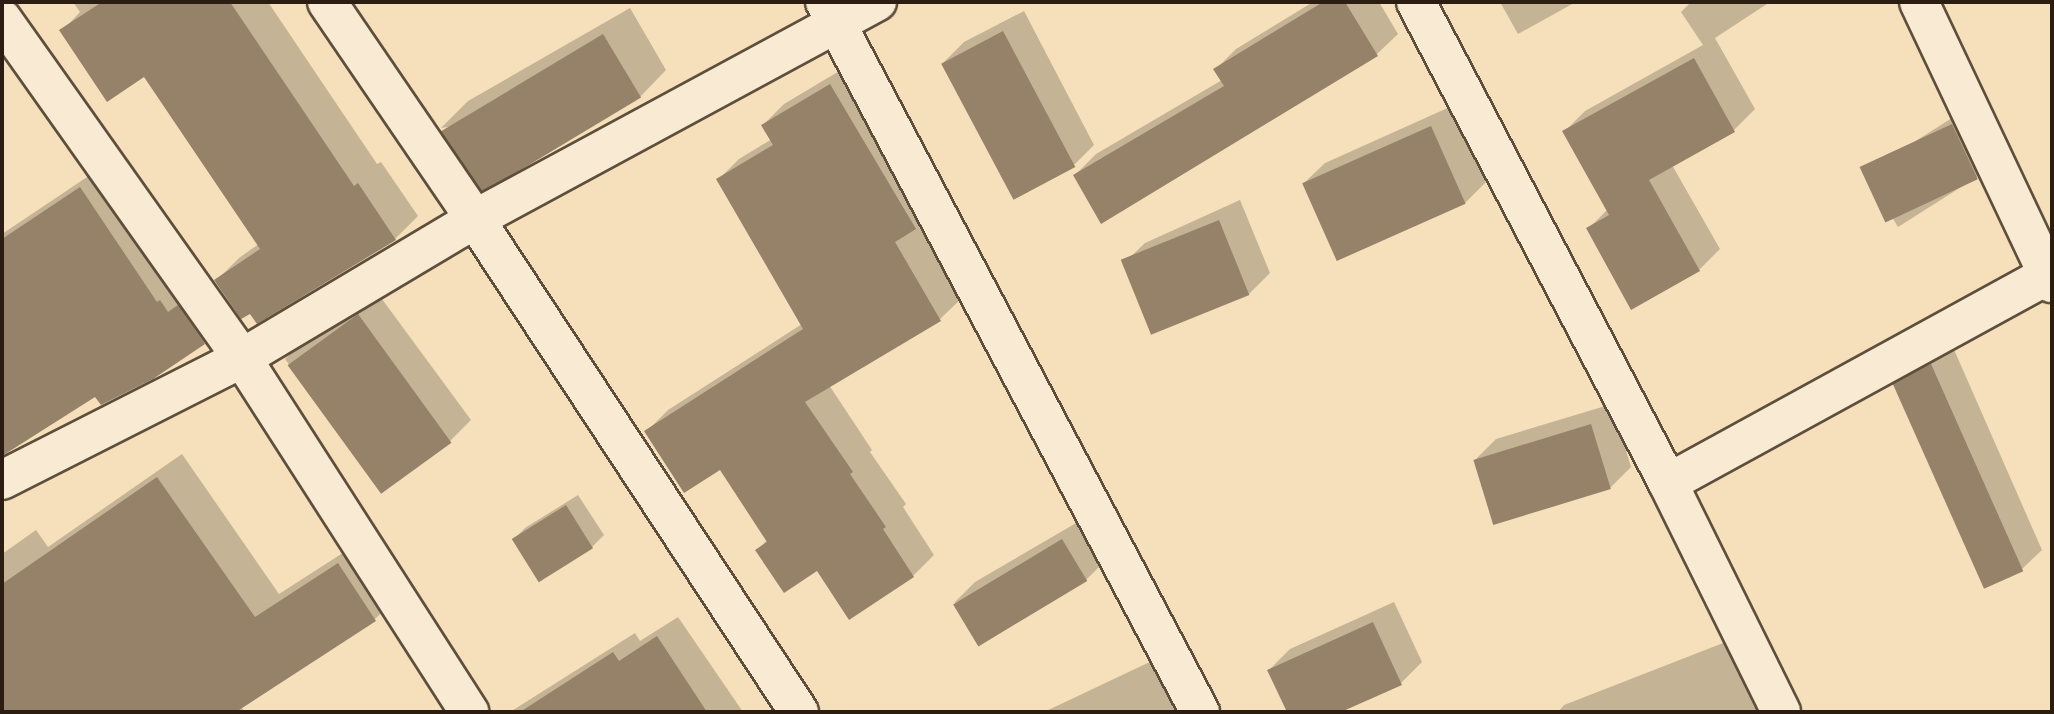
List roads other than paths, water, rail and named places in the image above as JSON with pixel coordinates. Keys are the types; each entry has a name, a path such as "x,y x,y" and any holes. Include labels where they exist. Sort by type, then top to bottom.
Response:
{"street":[{"path":"327,2 475,219 799,712"},
{"path":"2,480 242,358 831,12 877,2"},
{"path":"1416,2 1668,483 1782,712"},
{"path":"1668,483 2051,277 1919,2"},
{"path":"831,12 1200,712"},
{"path":"2,19 242,358 469,712"}]}
